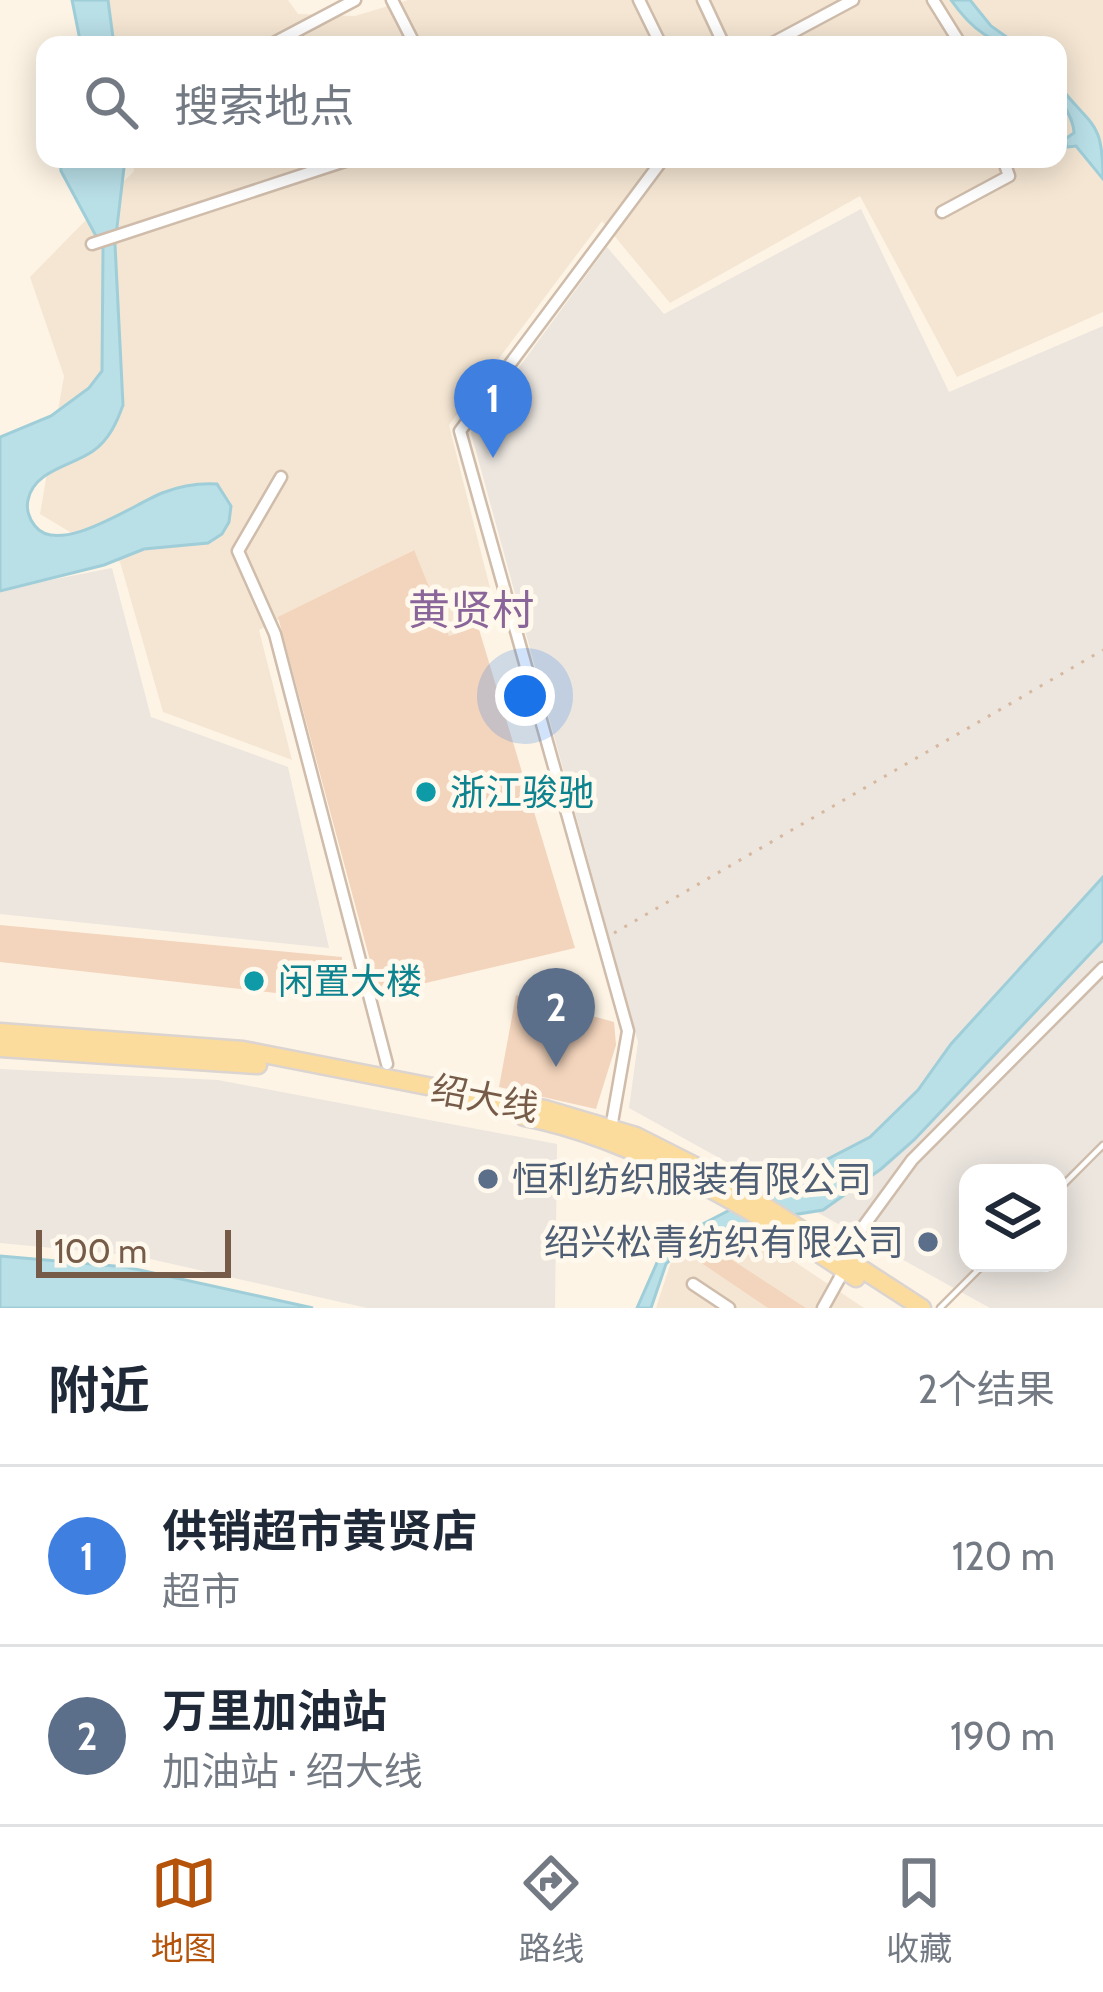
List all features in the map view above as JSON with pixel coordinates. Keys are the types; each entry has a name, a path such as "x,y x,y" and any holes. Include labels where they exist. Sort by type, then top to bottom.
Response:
{"main road":[{"name":"绍大线","path":"0,1032 243,1050 545,1109 609,1136 791,1231 922,1308"},
{"name":"绍大线","path":"0,1048 241,1062 609,1136 636,1136 729,1183 791,1231"},
{"name":"绍大线","path":"845,1264 901,1308"}],"street":[{"path":"287,36 355,0"},
{"path":"392,0 410,36"},
{"path":"639,0 657,36"},
{"path":"704,0 720,36"},
{"path":"787,36 854,0"},
{"path":"933,0 955,36"},
{"path":"96,243 324,168"},
{"path":"609,1136 628,1031 460,431 655,168"},
{"path":"942,212 1010,176 1007,168"},
{"path":"281,477 238,551 275,634 388,1064"},
{"path":"823,1308 852,1243 912,1160 1103,968"},
{"path":"693,1284 728,1308"}],"lane":[{"path":"1067,1181 1103,1145"},
{"path":"940,1308 976,1272"}],"path":[{"path":"602,940 1103,650"}],"shaded area":[{"name":"黄贤村","path":"103,0 288,0 298,14 355,16 408,0 1103,0 1103,312 957,377 860,196 670,303 602,221 449,425 497,616 449,636 413,550 259,630 292,760 163,712 120,562 40,514 64,376 30,277 134,168 1067,168 1067,36 109,36"},
{"path":"861,209 949,392 1103,326 1103,1308 990,1308 629,1108 638,1042 471,433 607,247 664,314"},
{"path":"112,568 151,717 288,767 329,948 0,914 0,590"},
{"path":"0,1069 218,1080 557,1144 555,1308 367,1308 137,1256 0,1243"},
{"path":"741,1226 864,1308 656,1308 672,1259"}],"water":[{"path":"72,0 108,0 113,36 79,36"},
{"path":"951,0 970,0 1005,36 989,36"},
{"path":"1067,94 1097,134 1103,179 1076,146 1067,147 1073,127"},
{"path":"124,168 115,244 123,405 99,447 38,482 28,500 31,520 46,534 78,532 162,493 217,484 231,506 229,522 208,543 144,549 104,565 0,591 0,437 51,416 89,388 102,371 103,249 61,171"},
{"path":"1103,877 1103,940 914,1140 823,1210 749,1222 678,1253 666,1264 651,1308 637,1308 663,1249 674,1239 870,1137 918,1090 951,1044"},
{"path":"0,1256 126,1267 313,1308 0,1308"}],"building":[{"name":"浙江骏驰","path":"414,550 449,636 478,626 575,948 379,994 278,617"},
{"name":"闲置大楼","path":"0,925 342,957 338,1000 0,962"},
{"path":"516,995 614,1022 616,1045 596,1109 499,1087"},
{"path":"706,1243 806,1308 768,1308 694,1258"}],"place":[{"name":"供销超市黄贤店","path":"493,458"},
{"name":"浙江骏驰","path":"426,792"},
{"name":"闲置大楼","path":"254,981"},
{"name":"万里加油站","path":"556,1067"},
{"name":"恒利纺织服装有限公司","path":"488,1179"},
{"name":"绍兴松青纺织有限公司","path":"928,1242"}],"district":[{"name":"黄贤村","path":"471,610"}]}
